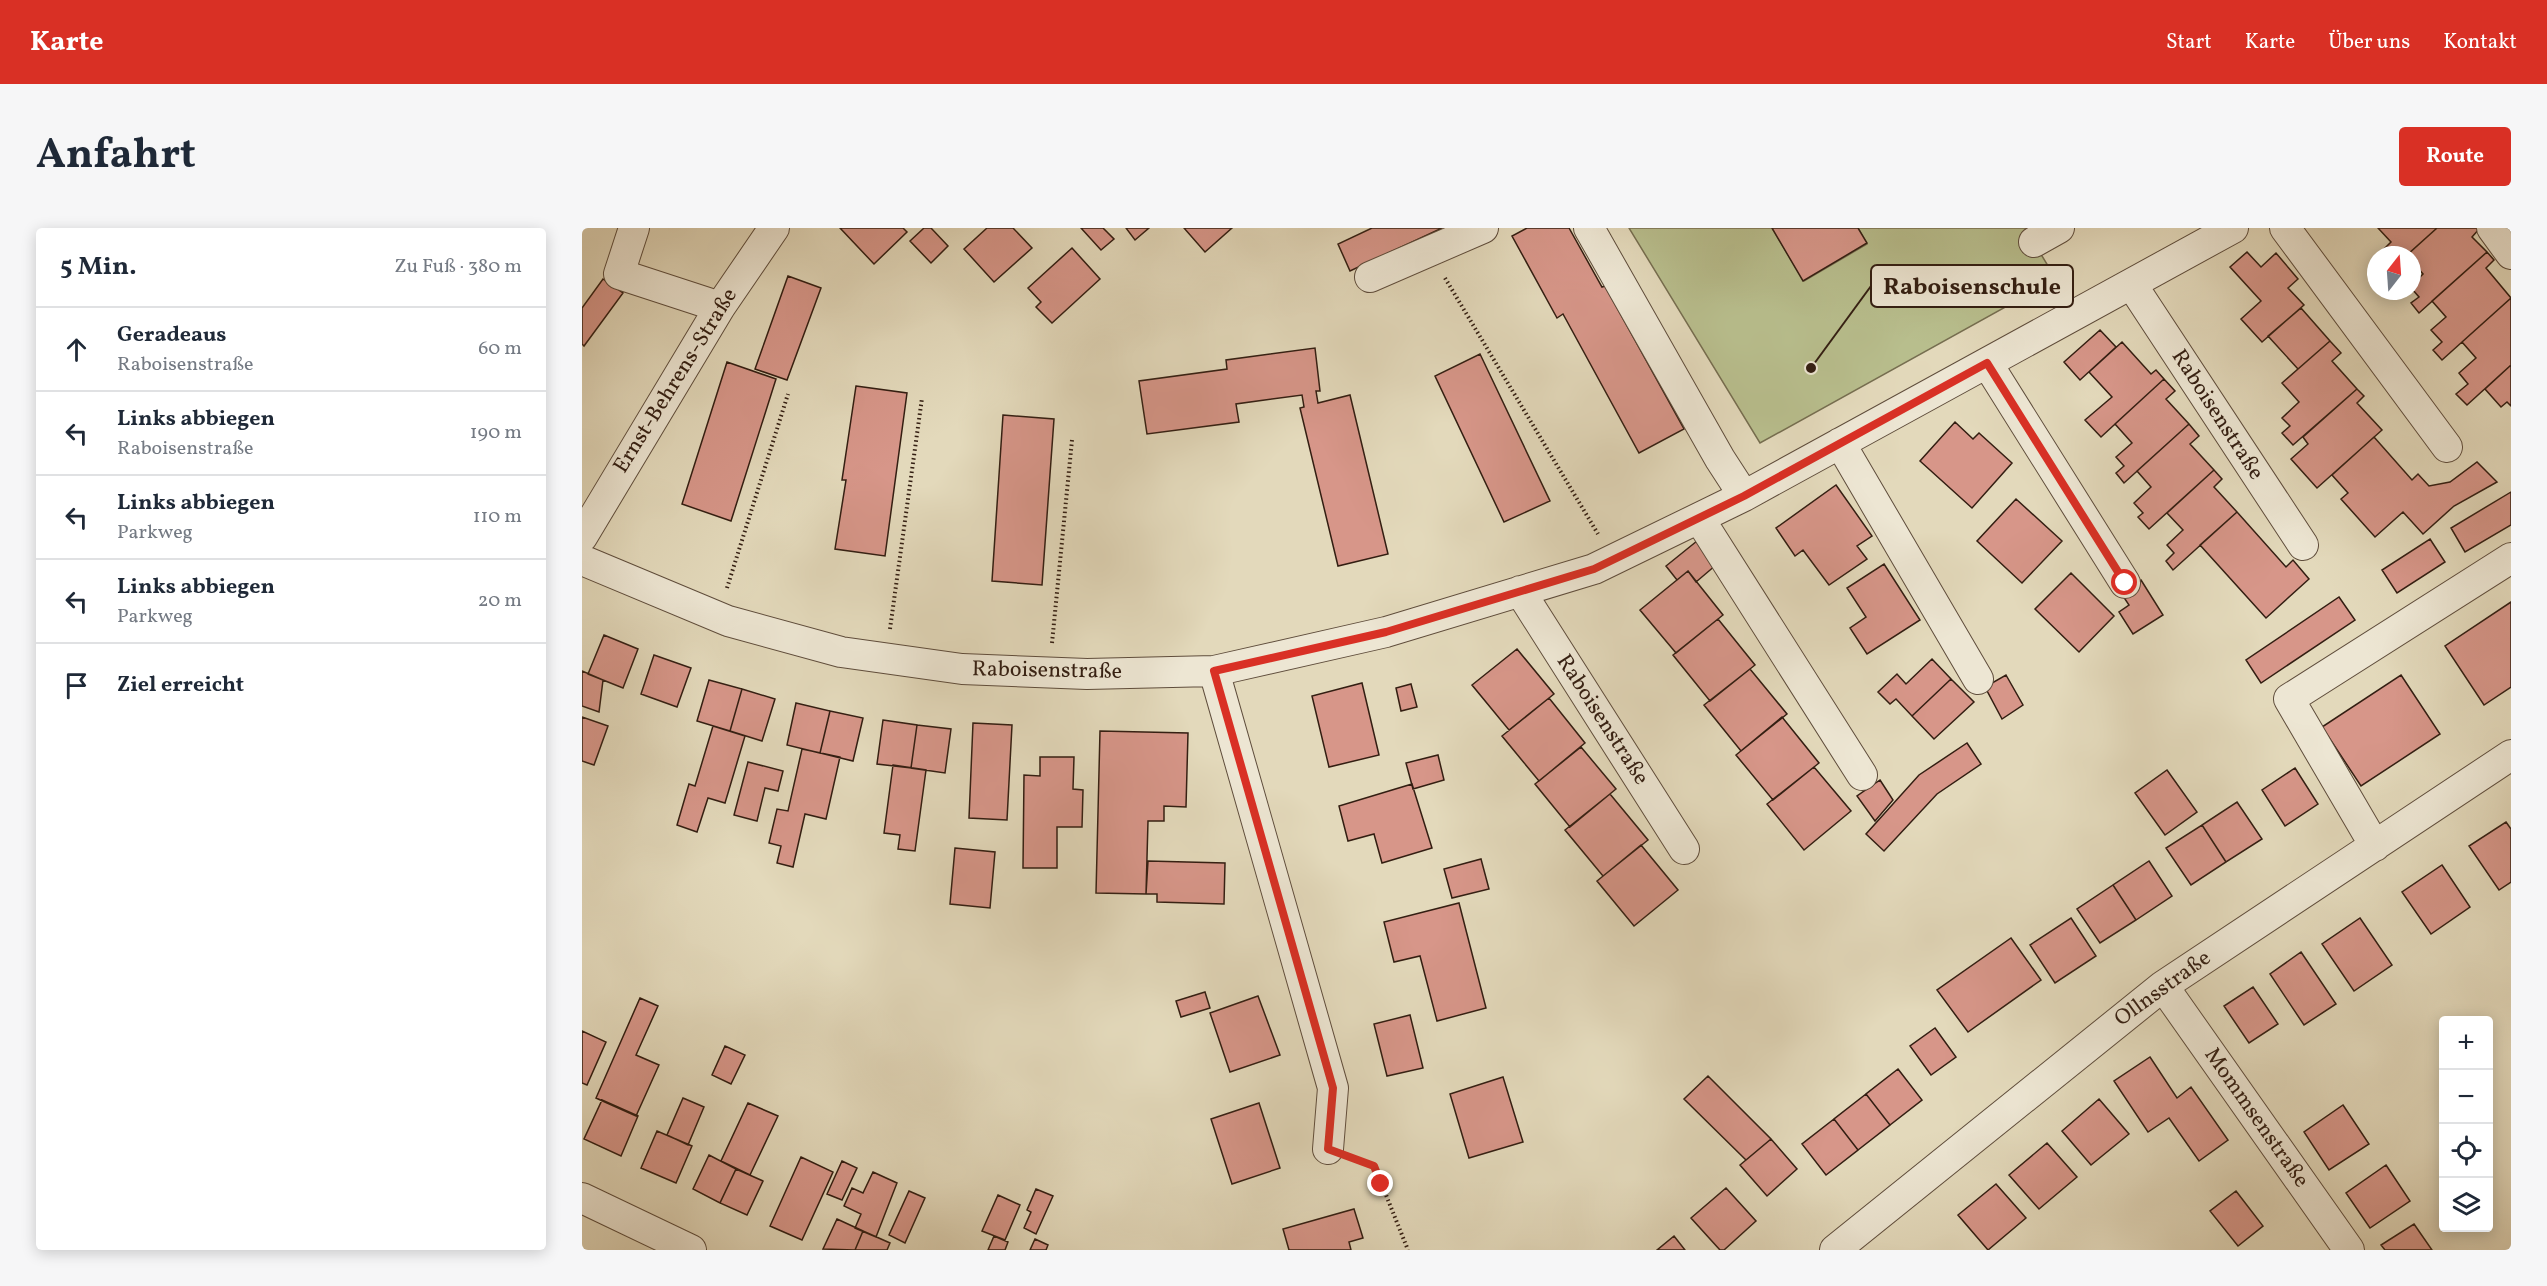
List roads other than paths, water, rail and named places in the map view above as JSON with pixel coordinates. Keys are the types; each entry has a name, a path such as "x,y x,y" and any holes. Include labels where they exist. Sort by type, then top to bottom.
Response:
{"street":[{"path":"634,228 619,274 720,307"},
{"name":"Ernst-Behrens-Straße","path":"582,537 720,307 774,228"},
{"path":"1370,277 1483,228"},
{"path":"1589,228 1720,459 1744,496"},
{"path":"2285,228 2447,447"},
{"path":"2492,228 2511,254"},
{"name":"Raboisenstraße","path":"582,560 717,617 841,652 962,669 1050,673 1214,671 1386,632 1594,569 1744,496 2132,285 2217,232"},
{"name":"Raboisenstraße","path":"2132,285 2303,545"},
{"path":"1987,363 2125,583"},
{"path":"1840,444 1978,679"},
{"path":"1699,518 1862,775"},
{"path":"2374,846 2289,699 2511,558"},
{"name":"Raboisenstraße","path":"1520,591 1684,849"},
{"path":"1214,671 1333,1088 1328,1149"},
{"name":"Ollnsstraße","path":"1844,1247 2163,986 2511,755"},
{"name":"Mommsenstraße","path":"2163,986 2349,1250"},
{"path":"582,1198 691,1250"}],"place":[{"name":"Raboisenschule","path":"1811,368"}]}
